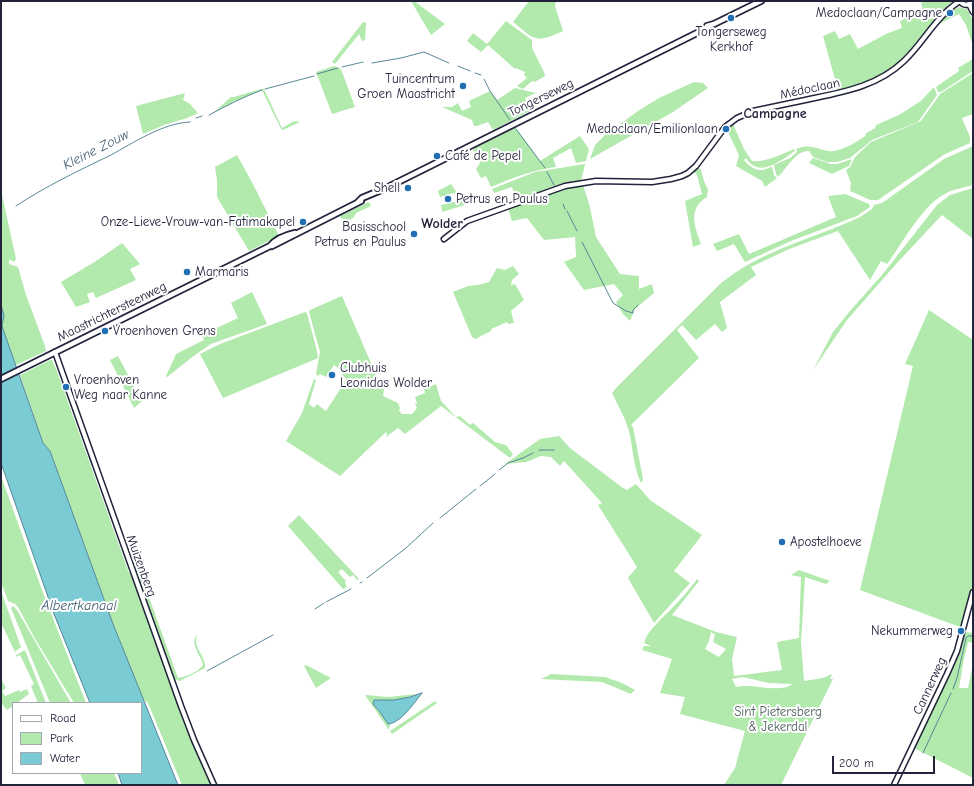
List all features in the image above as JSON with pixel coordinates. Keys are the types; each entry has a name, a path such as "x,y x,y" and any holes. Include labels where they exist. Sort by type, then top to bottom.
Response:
{"main road":[{"name":"Tongerseweg","path":"232,264 282,241 358,202 363,201 386,188 761,1"},
{"name":"Tongerseweg","path":"270,246 278,240 295,233"},
{"name":"Maastrichtersteenweg","path":"1,379 232,264"}],"street":[{"path":"960,1 964,5 970,3 973,12"},
{"name":"Médoclaan","path":"444,239 463,223 472,218 576,183 608,180 652,182 671,180 682,176 696,166 723,128 740,116 753,111 847,92 869,84 885,75 904,61 940,17 960,1"},
{"name":"Muizenberg","path":"55,352 181,706 214,785"},
{"name":"Cannerweg","path":"894,785 957,651 973,592"}],"green space":[{"path":"411,1 414,1 445,24 431,35"},
{"path":"529,1 556,1 555,6 563,31 541,39 526,33 513,22"},
{"path":"925,1 953,1 936,18 913,48 897,64 865,83 848,89 838,90 823,36 835,31 839,39 850,34 858,49 886,34 902,28 900,21 923,10 921,3"},
{"path":"959,7 967,9 973,20 973,46 966,25 959,14 939,24 939,22 947,15 948,16 949,13"},
{"path":"506,21 532,40 532,48 545,76 535,82 532,81 523,89 517,86 527,78 524,75 525,72 516,68 515,69 488,45 481,52 467,41 473,33 487,44"},
{"path":"363,22 366,23 365,40 362,41 359,34 335,64 332,62"},
{"path":"973,59 973,71 941,92 938,92 936,87 959,71 958,68"},
{"path":"334,66 341,69 355,107 332,114 316,72"},
{"path":"973,73 973,114 962,118 970,137 970,143 945,154 878,200 870,200 850,191 851,183 846,170 850,167 855,157 871,142 921,121 940,94"},
{"path":"694,82 703,83 708,88 673,112 590,159 595,145 605,135 659,98"},
{"path":"934,87 937,95 918,122 872,140 850,158 837,162 827,162 813,157 809,151 804,151 792,160 778,177 776,174 774,165 790,158 797,152 796,149 809,146 833,151 849,146 875,128 876,125 899,115 921,101"},
{"path":"515,88 536,93 525,98 532,110 493,130 488,122 474,126 472,120 442,107 452,107 458,103 462,111 471,107 469,101 490,91 497,100"},
{"path":"264,89 282,128 294,121 300,122 283,130 281,129 262,90 235,101 213,113 231,97"},
{"path":"185,93 183,100 190,104 198,113 143,134 136,106"},
{"path":"733,124 744,149 752,161 762,161 779,156 794,149 795,151 783,159 763,168 751,164 746,158 744,160 757,170 772,167 774,175 777,178 765,187 762,181 736,166 739,155 727,130"},
{"path":"515,127 540,161 580,136 589,149 586,161 576,163 571,148 553,158 556,167 539,170 507,180 491,187 486,176 481,178 476,169 480,163 473,150 475,149 474,147"},
{"path":"973,146 973,185 950,191 928,207 914,224 887,264 881,261 870,280 838,231 789,249 751,267 756,275 720,302 727,328 722,332 715,324 696,340 682,325 677,330 699,358 631,425 633,427 643,479 641,483 635,464 629,431 612,393 617,387 720,284 736,272 753,262 788,246 860,217 872,209 874,205 882,203 944,159"},
{"path":"237,155 279,236 249,251 217,197 215,167"},
{"path":"813,158 831,164 837,164 852,159 849,166 832,174 809,163"},
{"path":"585,164 581,180 555,186 516,200 512,187 494,193 492,189 535,172"},
{"path":"698,167 701,170 708,190 707,197 697,207 694,219 701,244 693,247 685,201 702,194 697,175 694,172"},
{"path":"451,184 465,205 442,212 441,205 458,201 454,193 440,197 438,191"},
{"path":"583,185 590,207 596,237 620,274 639,276 639,289 652,284 654,293 635,309 630,321 623,314 616,302 623,295 614,284 584,290 564,262 576,257 575,237 544,240 527,218 512,221 508,208 556,191"},
{"path":"973,188 973,239 942,215 847,320 813,370 833,332 882,275 937,205 950,195"},
{"path":"1,190 16,259 14,262 9,260 9,264 18,267 26,295 46,351 16,365 2,326 4,315 1,305"},
{"path":"845,194 869,204 870,207 857,216 791,241 745,262 734,244 717,251 713,244 739,234 749,254 836,217 828,196"},
{"path":"369,202 371,206 356,213 354,217 344,223 340,216"},
{"path":"122,243 140,264 130,269 136,280 96,298 93,292 87,294 90,302 76,307 61,282"},
{"path":"513,266 519,274 512,280 511,285 515,284 524,300 511,311 514,323 508,324 507,322 491,329 491,331 475,339 472,337 453,292 468,286 489,282 497,268 505,270"},
{"path":"252,292 267,324 211,344 167,377 166,376 176,354 204,340 202,335 238,318 231,303"},
{"path":"342,296 377,377 383,385 383,396 398,403 400,408 399,411 402,414 412,414 417,408 415,404 417,403 415,397 425,393 424,389 436,384 441,401 456,417 460,416 470,425 473,423 495,442 506,445 513,454 510,458 441,406 405,434 398,428 386,437 386,432 340,476 286,441 302,413 314,379 316,380 309,404 314,408 317,404 326,411 346,380 346,378 342,376 343,372 339,364 339,368 334,365 326,377 320,374 318,376 316,374 320,352 309,312 310,310"},
{"path":"929,310 973,340 973,586 962,626 960,627 860,590 913,366 905,364"},
{"path":"305,312 307,313 318,358 223,398 200,354 220,344"},
{"path":"118,356 142,401 134,408 110,360"},
{"path":"52,360 57,371 129,573 133,574 191,737 212,785 182,785 148,703 143,699 113,624 50,451 43,443 20,375"},
{"path":"559,436 570,448 623,488 627,490 636,484 650,500 702,535 674,571 690,583 654,623 628,578 637,567 598,505 602,503 564,461 560,466 551,457 541,456 526,462 505,464 540,439"},
{"path":"1,476 42,590 86,702 73,702 34,637 18,607 8,601 1,582"},
{"path":"299,515 359,579 357,580 353,575 350,577 342,569 338,572 346,581 345,583 347,587 343,589 288,526"},
{"path":"128,550 141,575 178,678 195,672 203,665 194,642 197,634 196,644 204,660 205,668 180,681 174,679"},
{"name":"Sint Pietersberg & Jekerdal","path":"799,570 830,581 826,584 805,577 801,642 804,681 823,678 832,674 830,679 833,679 781,785 724,785 735,768 745,731 680,714 685,697 660,693 672,659 642,650 644,646 651,646 644,643 653,628 683,597 697,579 699,581 672,615 716,632 737,637 732,659 734,676 782,670 777,642 799,638 801,577 791,575","holes":["711,632 715,635 713,642 726,649 719,657 705,649","743,677 769,683 792,684 781,688 750,686 736,687 732,679"]},
{"path":"1,591 21,647 15,652 1,623"},
{"path":"13,606 17,610 70,702 50,702 11,608"},
{"path":"964,632 973,633 973,643 968,642 959,688 968,688 973,664 973,778 914,748 948,677"},
{"path":"25,650 46,702 38,702 31,686 34,684 20,655 16,657 16,655"},
{"path":"306,665 331,678 316,688 304,666"},
{"path":"551,674 605,677 622,683 635,690 631,694 602,682 541,679"},
{"path":"1,679 6,688 2,691 5,696 19,690 20,692 27,689 29,694 18,702 12,702 12,707 7,710 2,704 1,705"},
{"path":"416,694 401,699 374,700 373,704 388,724 390,724 389,730 365,695 389,697"},
{"path":"435,701 437,703 392,734 390,731"},
{"path":"80,774 114,774 119,785 85,785"}],"water":[{"name":"Albertkanaal","path":"1,305 4,315 2,326 43,443 50,451 113,624 178,785 122,785 118,774 142,774 142,702 90,702 54,614 1,463"},
{"path":"422,693 411,707 393,723 388,724 373,704 374,700 394,700"}],"waterway":[{"name":"Kleine Zouw","path":"372,63 424,52 449,63"},
{"name":"Kleine Zouw","path":"342,67 363,62"},
{"name":"Kleine Zouw","path":"458,66 470,71"},
{"name":"Kleine Zouw","path":"317,74 338,68"},
{"name":"Kleine Zouw","path":"475,73 481,75"},
{"name":"Kleine Zouw","path":"265,89 314,76"},
{"name":"Kleine Zouw","path":"484,79 490,91 510,120"},
{"name":"Kleine Zouw","path":"209,115 262,90"},
{"name":"Kleine Zouw","path":"196,118 202,116"},
{"name":"Kleine Zouw","path":"16,206 51,185 149,134 169,126 190,122"},
{"name":"Kleine Zouw","path":"516,129 545,168"},
{"name":"Kleine Zouw","path":"547,172 554,185"},
{"name":"Kleine Zouw","path":"563,204 565,209"},
{"name":"Kleine Zouw","path":"567,211 577,231"},
{"name":"Kleine Zouw","path":"582,242 613,303 626,311 633,313 633,310 638,305"},
{"path":"60,373 92,465"},
{"path":"539,450 554,450"},
{"path":"499,470 508,463 533,453"},
{"path":"93,466 128,565"},
{"path":"480,486 495,474"},
{"path":"440,518 476,489"},
{"path":"367,578 406,548 433,523"},
{"path":"133,578 178,706"},
{"path":"326,602 351,589"},
{"path":"315,609 324,603"},
{"path":"207,671 273,635"},
{"path":"953,689 966,638 968,636 973,636"},
{"path":"923,753 951,693"}],"place":[{"name":"Medoclaan/Campagne","path":"950,13"},
{"name":"Tongerseweg Kerkhof","path":"731,18"},
{"name":"Tuincentrum Groen Maastricht","path":"463,86"},
{"name":"Medoclaan/Emilionlaan","path":"726,129"},
{"name":"Café de Pepel","path":"437,156"},
{"name":"Shell","path":"408,188"},
{"name":"Petrus en Paulus","path":"448,199"},
{"name":"Onze-Lieve-Vrouw-van-Fatimakapel","path":"303,222"},
{"name":"Basisschool Petrus en Paulus","path":"414,234"},
{"name":"Marmaris","path":"187,272"},
{"name":"Vroenhoven Grens","path":"105,331"},
{"name":"Clubhuis Leonidas Wolder","path":"332,375"},
{"name":"Vroenhoven Weg naar Kanne","path":"66,387"},
{"name":"Apostelhoeve","path":"782,542"},
{"name":"Nekummerweg","path":"961,631"}],"district":[{"name":"Campagne","path":"775,114"},
{"name":"Wolder","path":"442,224"}]}
